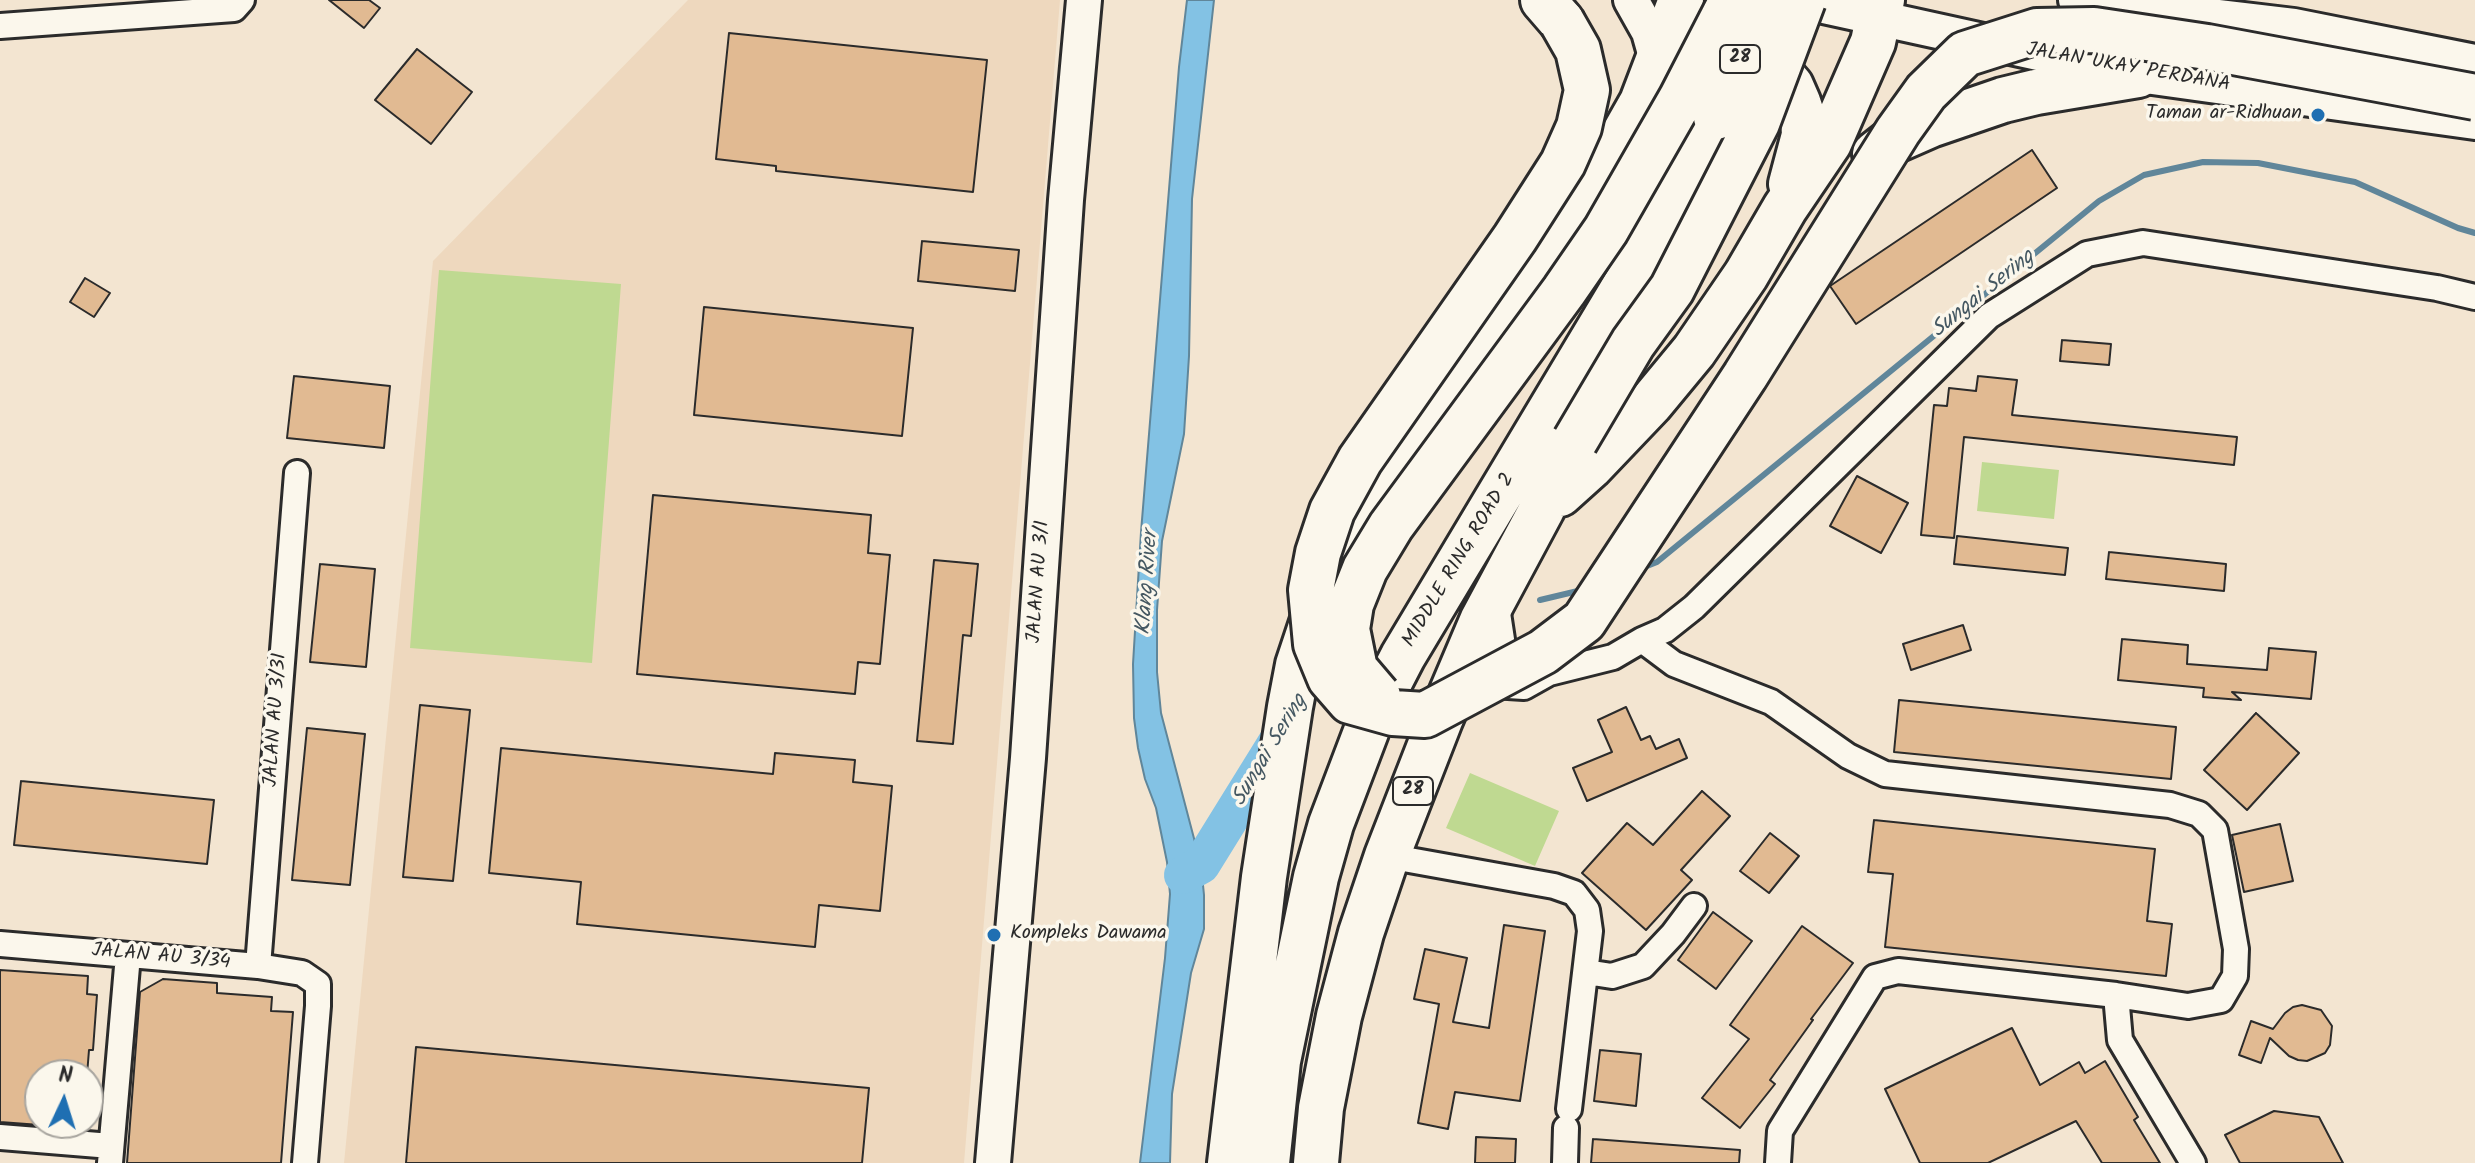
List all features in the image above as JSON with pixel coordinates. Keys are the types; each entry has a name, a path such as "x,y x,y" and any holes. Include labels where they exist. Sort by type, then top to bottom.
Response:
{"highway":[{"path":"1230,1163 1264,877 1298,665 1329,572 1396,460 1568,224 1604,169 1650,83 1681,0"},
{"path":"1393,713 1355,669 1347,629 1351,604 1365,569 1391,526 1606,230 1681,99 1732,0"},
{"name":"MIDDLE RING ROAD 2","path":"1267,1163 1278,1061 1316,877 1347,778 1385,688 1679,195 1716,117 1763,0"},
{"name":"28","path":"1316,1163 1321,1108 1339,1016 1361,933 1440,720 1482,621 1575,441 1633,343 1672,289 1757,123 1803,0"},
{"path":"1542,509 1590,467 1651,403 1694,351 1746,275 1785,208 1829,143 1873,42 1880,10"},
{"path":"1553,11 1578,50 1587,90 1579,127 1563,163 1515,238 1360,460 1332,511 1318,553 1311,590 1316,644 1330,678 1350,701 1393,713 1425,715 1543,652 1584,621 1737,389 1898,131 1926,92 1965,54 2037,31 2094,30 2207,47 2475,97"},
{"path":"1650,83 1694,57 1724,50 1766,61 1791,86 1803,117 1804,135 1785,208"},
{"path":"1746,275 1828,190 1889,143 1956,114 2003,100 2138,75"}],"street":[{"name":"JALAN AU 3/1","path":"993,1163 1028,758 1066,200 1084,0"},
{"path":"1631,0 1649,32 1650,83"},
{"name":"JALAN UKAY PERDANA","path":"1796,0 1880,10 2138,75 2475,122"},
{"path":"2076,0 2156,6 2294,26 2475,62"},
{"path":"0,26 238,4"},
{"path":"1440,720 1492,685 1524,687 1549,673 1613,657 1665,630 1694,607 1989,316 2087,254 2143,243 2437,288 2475,297"},
{"name":"JALAN AU 3/31","path":"258,966 297,473"},
{"path":"1496,598 1507,655 1531,668 1549,673"},
{"path":"1642,640 1674,664 1771,702 1848,756 1885,774 2170,805 2199,814 2215,830 2236,949 2235,976 2221,1000 2188,1006 1898,971 1875,977 1780,1131 1778,1163"},
{"path":"1387,856 1554,886 1574,893 1587,910 1590,931 1567,1119 1565,1163"},
{"path":"1586,972 1612,976 1643,966 1694,906"},
{"name":"JALAN AU 3/34","path":"0,944 258,966 302,973 318,984 305,1163"},
{"path":"0,1137 111,1154 128,955"},
{"path":"2116,995 2120,1040 2193,1163"}],"shaded area":[{"path":"688,0 1060,0 964,1163 344,1163 433,261"}],"green space":[{"path":"439,270 621,284 592,663 410,648"},
{"path":"1982,462 2059,470 2054,519 1977,511"},
{"path":"1470,773 1559,811 1535,866 1446,828"}],"water":[{"name":"Klang River","path":"1187,0 1214,0 1192,199 1184,434 1162,541 1157,672 1161,713 1201,865 1204,929 1191,973 1172,1094 1170,1163 1140,1163 1170,894 1156,808 1138,748 1133,664 1141,532"}],"building":[{"path":"329,0 369,0 380,8 364,28"},
{"path":"729,33 987,60 973,192 776,171 776,166 716,159"},
{"path":"417,49 472,92 431,144 375,100"},
{"path":"2032,150 2057,188 1856,324 1830,286"},
{"path":"922,241 1019,250 1015,291 918,281"},
{"path":"85,278 110,293 94,317 70,302"},
{"path":"704,307 913,328 902,436 694,415"},
{"path":"2062,340 2111,344 2109,365 2060,361"},
{"path":"294,376 390,386 384,448 287,438"},
{"path":"1978,376 2017,380 2012,415 2237,437 2234,465 1964,437 1954,538 1921,535 1934,405 1947,406 1949,388 1976,391"},
{"path":"1857,476 1908,503 1881,553 1830,526"},
{"path":"653,495 871,515 868,553 890,555 880,664 858,662 855,694 637,674"},
{"path":"1957,536 2068,548 2065,575 1954,564"},
{"path":"2109,552 2226,564 2224,591 2106,579"},
{"path":"934,560 978,564 971,636 963,635 953,744 917,741"},
{"path":"320,564 375,569 366,667 310,662"},
{"path":"1963,625 1971,650 1911,670 1903,644"},
{"path":"2122,639 2188,645 2187,664 2267,670 2269,648 2316,652 2311,699 2232,692 2241,700 2203,697 2204,688 2118,680"},
{"path":"1899,700 2176,727 2171,779 1894,752"},
{"path":"420,705 470,710 453,881 403,877"},
{"path":"1626,707 1641,740 1650,736 1656,749 1679,739 1687,758 1587,801 1573,768 1612,752 1598,720"},
{"path":"2256,713 2299,753 2247,810 2204,770"},
{"path":"307,728 365,734 350,885 292,880"},
{"path":"501,748 773,774 775,753 855,760 853,782 892,786 880,911 819,905 815,947 577,924 581,882 489,873"},
{"path":"21,781 214,800 207,864 14,845"},
{"path":"1702,791 1730,816 1681,870 1692,880 1646,930 1582,873 1627,823 1653,845"},
{"path":"1874,820 2155,849 2147,921 2172,924 2166,976 1885,947 1893,874 1868,872"},
{"path":"2280,824 2293,881 2244,892 2232,835"},
{"path":"1770,833 1799,856 1769,893 1740,871"},
{"path":"1713,912 1752,941 1716,989 1678,960"},
{"path":"1504,925 1545,931 1520,1101 1455,1092 1448,1129 1418,1123 1439,1004 1414,999 1425,949 1467,958 1453,1022 1489,1028"},
{"path":"1802,926 1853,963 1770,1080 1775,1084 1740,1128 1702,1098 1749,1039 1730,1025"},
{"path":"0,970 88,976 87,994 97,995 93,1050 89,1050 88,1059 24,1059 24,1124 0,1122"},
{"path":"163,979 217,983 217,993 272,997 271,1011 293,1012 281,1163 127,1163 140,992"},
{"path":"2302,1005 2321,1010 2332,1026 2330,1045 2325,1053 2307,1061 2298,1060 2289,1056 2270,1038 2261,1063 2239,1055 2251,1021 2273,1029 2285,1013"},
{"path":"2012,1028 2040,1085 2079,1062 2085,1073 2105,1061 2138,1117 2134,1120 2160,1163 2102,1163 2076,1121 1988,1163 1920,1163 1885,1089"},
{"path":"416,1047 869,1088 862,1163 406,1163"},
{"path":"1600,1050 1641,1054 1636,1106 1594,1101"},
{"path":"2274,1111 2319,1117 2343,1163 2240,1163 2225,1135"},
{"path":"1476,1137 1516,1139 1515,1163 1475,1163"},
{"path":"1593,1139 1740,1150 1739,1163 1591,1163"}],"waterway":[{"name":"Sungai Sering","path":"1642,568 1657,562 2099,201 2144,175 2203,162 2258,163 2355,182 2475,233"},
{"name":"Sungai Sering","path":"1540,600 1582,590"},
{"name":"Sungai Sering","path":"1183,875 1201,865 1284,731"}],"place":[{"name":"Taman ar-Ridhuan","path":"2318,115"},
{"name":"Kompleks Dawama","path":"994,935"}]}
